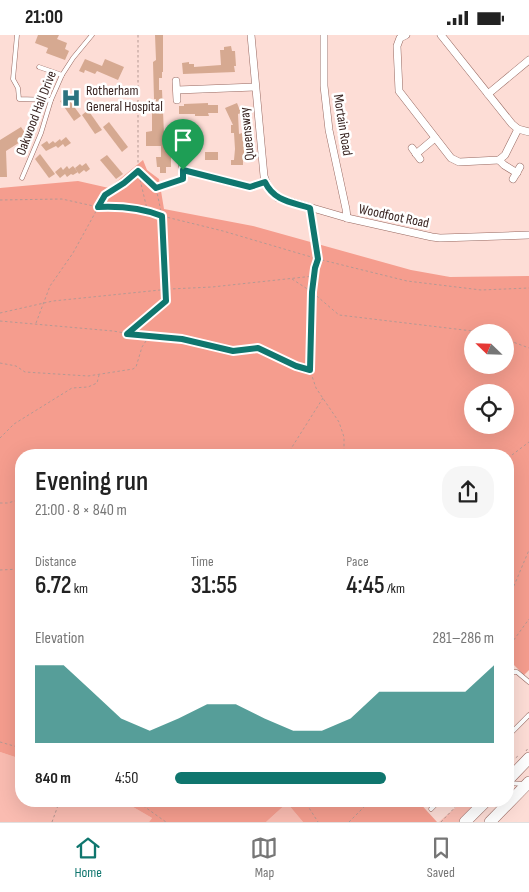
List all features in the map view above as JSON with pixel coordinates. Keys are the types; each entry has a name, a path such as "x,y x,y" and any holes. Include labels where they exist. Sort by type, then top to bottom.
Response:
{"main road":[{"path":"514,766 528,754"},
{"path":"514,798 529,783"},
{"path":"465,822 480,807"},
{"path":"490,822 505,807"}],"street":[{"name":"Queensway","path":"251,35 265,182"},
{"name":"Mortain Road","path":"324,35 324,86 329,130 347,218"},
{"path":"406,35 400,38 397,46 399,91 454,160 459,162 499,160 505,155 518,129"},
{"path":"441,35 512,124 518,129 529,132"},
{"path":"488,94 529,60"},
{"path":"176,81 177,100"},
{"name":"Queensway","path":"177,90 255,87"},
{"path":"416,154 435,138"},
{"path":"182,159 183,179"},
{"path":"499,160 516,173"},
{"path":"183,170 250,187 265,182"},
{"name":"Woodfoot Road","path":"265,182 272,193 278,198 347,218 440,238 529,235"}],"lane":[{"path":"17,35 13,79 18,88 19,99 51,100"},
{"name":"Oakwood Hall Drive","path":"22,178 62,75 72,58 92,35"},
{"path":"39,67 62,75"},
{"path":"514,672 529,682"},
{"path":"514,729 529,715"},
{"path":"514,783 518,785 529,783"}],"path":[{"path":"138,35 138,171 147,210"},
{"path":"127,334 166,301 162,216 156,188 138,171"},
{"path":"35,324 50,286 73,253 105,195 138,171"},
{"path":"156,188 183,179"},
{"path":"0,200 62,199 98,207 147,210 162,216 223,231 318,259 407,281 481,290 529,288"},
{"path":"310,208 318,259 312,292 310,370 316,388 339,422 344,437 344,449"},
{"path":"0,313 44,303 166,289 212,287 314,276"},
{"path":"292,278 339,315 464,330"},
{"path":"0,321 113,331 149,337 155,335 168,339 182,339 233,351 258,348 296,366 310,370"},
{"path":"0,363 16,366 25,372 88,376 133,369 136,367 142,347 149,337"},
{"path":"514,342 529,348"},
{"path":"0,438 14,424 72,387 95,385 100,374"},
{"path":"291,449 323,398"},
{"path":"514,453 529,442"},
{"path":"0,503 15,501"},
{"path":"514,585 529,550"},
{"path":"0,570 15,569"},
{"path":"514,640 529,619"},
{"path":"0,742 15,746"},
{"path":"514,766 528,754"},
{"path":"52,822 57,807"},
{"path":"145,807 166,822"},
{"path":"308,807 318,822"},
{"path":"350,822 364,807"},
{"path":"441,822 455,807"}],"shaded area":[{"path":"143,160 147,170 159,179 164,209 253,226 411,270 450,277 529,276 529,670 524,675 514,665 514,449 15,449 15,757 0,752 0,188 78,181 109,188"},
{"path":"0,752 15,757 15,807 133,807 152,818 149,822 0,822"},
{"path":"133,807 283,807 266,822 149,822 152,818"},
{"path":"283,807 290,807 303,822 266,822"},
{"path":"290,807 423,807 437,822 303,822"},
{"path":"456,807 475,807 459,822 439,822"}],"building":[{"path":"38,35 59,35 57,39 67,43 65,49 69,51 65,60 46,53 48,48 35,43"},
{"path":"155,35 163,35 163,72 162,78 159,78 159,90 162,90 164,134 169,133 170,149 174,149 174,155 171,155 171,167 166,167 166,173 160,173 160,167 157,167 156,157 161,157 161,146 146,146 146,132 152,131 152,112 156,112 153,62 156,60"},
{"path":"231,46 232,51 235,51 235,72 183,74 182,63 189,62 189,64 194,64 194,67 221,65 220,50"},
{"path":"85,59 102,66 105,59 124,67 118,80 97,71 95,74 85,70 84,73 79,71"},
{"path":"67,97 81,116 74,121 60,101"},
{"path":"208,103 208,105 218,105 218,113 208,113 209,116 179,114 179,106 184,106 184,104"},
{"path":"237,103 241,113 238,114 239,134 242,133 245,159 243,159 243,165 231,165 231,160 234,160 234,133 231,133 231,125 233,125 225,108"},
{"path":"88,110 102,130 95,134 82,115"},
{"path":"109,122 128,147 122,152 103,127"},
{"path":"21,127 28,137 6,151 7,177 0,177 0,140"},
{"path":"66,137 71,143 65,147 63,144 58,148 56,146 46,151 41,145 47,141 49,144 53,141 55,143"},
{"path":"182,139 190,139 190,143 197,142 198,149 183,150"},
{"path":"205,152 218,152 218,160 205,160"},
{"path":"40,154 55,174 49,178 35,159"},
{"path":"107,155 123,174 116,179 100,160"},
{"path":"86,163 90,169 86,172 84,170 79,174 75,168 80,164 82,166"},
{"path":"67,166 69,169 73,166 78,172 67,177 65,174 60,178 55,172 61,167 63,170"}],"place":[{"name":"Rotherham General Hospital","path":"71,98"}],"route":[{"path":"183,170 250,187 256,187 265,182 272,193 278,198 310,208 318,259 312,292 310,370 296,366 258,348 233,351 182,339 168,339 155,335 149,337 127,334 166,301 162,216 147,210 98,207 105,195 138,171 156,188 183,179 183,170"}]}
